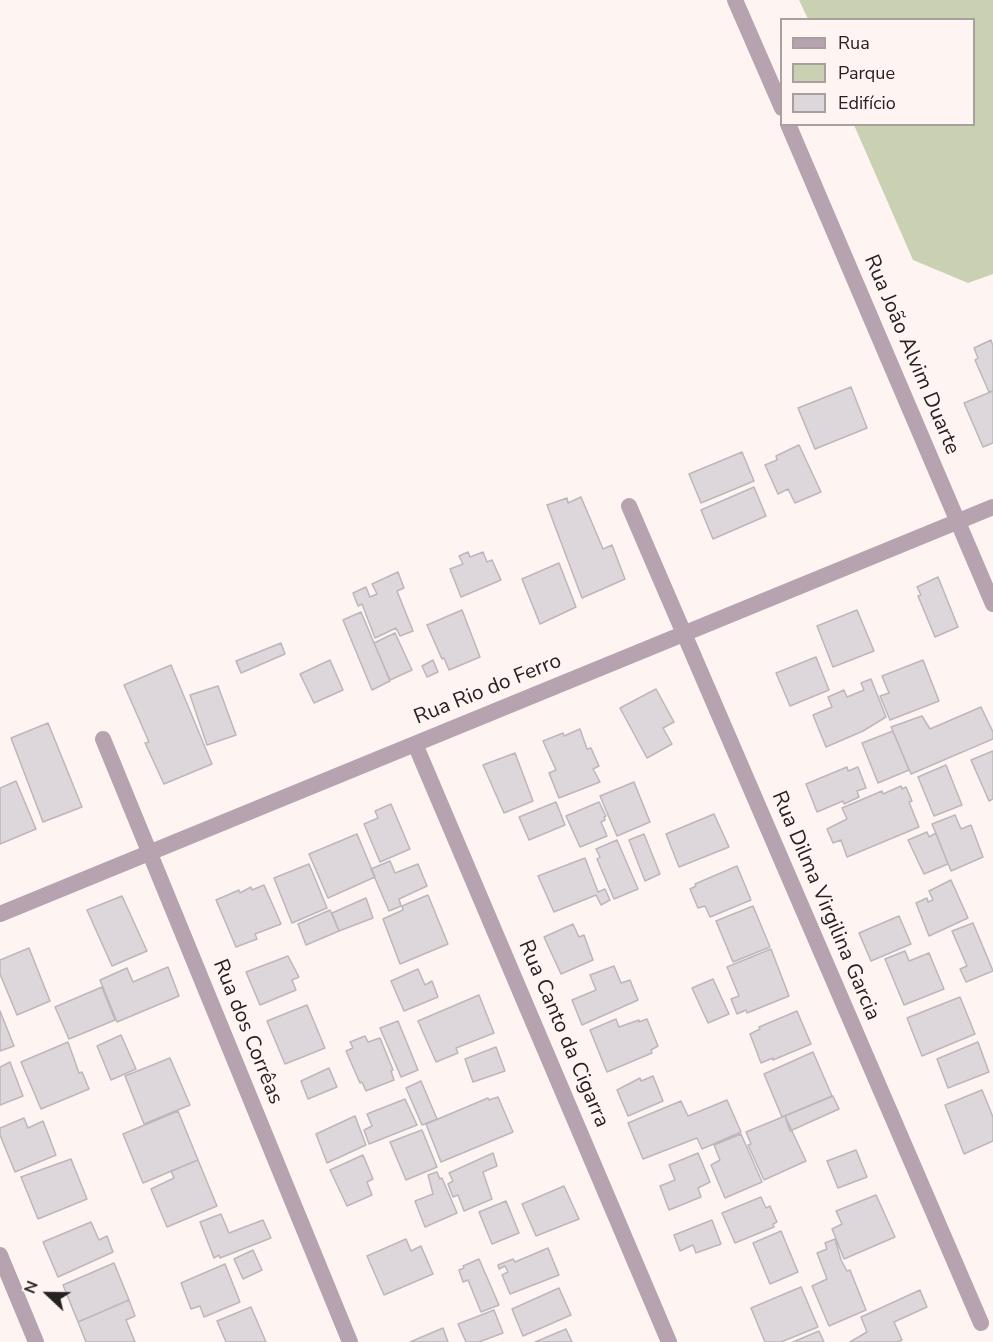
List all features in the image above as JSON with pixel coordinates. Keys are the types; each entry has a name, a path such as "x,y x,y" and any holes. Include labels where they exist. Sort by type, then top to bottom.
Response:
{"street":[{"path":"735,0 780,103"},
{"name":"Rua João Alvim Duarte","path":"789,126 993,604"},
{"name":"Rua Dilma Virgilina Garcia","path":"629,506 981,1323"},
{"name":"Rua Rio do Ferro","path":"0,914 993,507"},
{"name":"Rua dos Corrêas","path":"103,739 350,1342"},
{"name":"Rua Canto da Cigarra","path":"416,744 669,1342"},
{"path":"0,1255 36,1342"}],"green space":[{"path":"799,0 993,0 993,274 968,283 913,260 854,126 975,126 975,18 808,18"}],"building":[{"path":"991,340 993,391 989,392 975,360 978,358 974,348"},
{"path":"851,387 867,428 815,449 798,408"},
{"path":"993,391 993,443 983,447 964,403"},
{"path":"799,445 821,492 795,503 788,489 778,494 765,465 777,460 776,456"},
{"path":"742,452 754,481 701,503 689,474"},
{"path":"754,487 766,516 713,539 701,510"},
{"path":"581,497 603,549 612,545 625,579 582,598 547,505 567,498 568,503"},
{"path":"468,552 470,557 483,552 487,562 492,560 501,580 461,597 450,569 463,564 459,556"},
{"path":"559,563 576,607 540,624 522,579"},
{"path":"398,572 404,588 397,591 413,631 400,636 396,628 375,638 362,604 358,606 353,593 366,587 370,597 377,594 372,584"},
{"path":"938,577 958,627 935,637 918,596 921,595 917,587"},
{"path":"462,610 480,657 449,670 427,625"},
{"path":"857,610 874,651 833,667 817,626"},
{"path":"361,612 390,681 372,690 343,620"},
{"path":"395,633 412,670 390,680 374,643"},
{"path":"281,643 285,654 241,673 236,661"},
{"path":"816,657 829,690 790,706 776,673"},
{"path":"330,660 343,690 314,703 300,674"},
{"path":"433,660 438,672 427,677 422,666"},
{"path":"923,660 939,701 890,720 880,696 889,693 882,676"},
{"path":"171,665 212,764 164,784 145,743 149,742 124,685"},
{"path":"871,679 886,717 863,731 826,747 813,715 832,707 828,697 844,690 847,697 864,690 861,683"},
{"path":"218,686 236,735 207,745 190,695"},
{"path":"656,689 674,722 663,728 672,744 647,758 620,708"},
{"path":"981,707 993,732 993,739 911,774 891,727 922,716 930,729"},
{"path":"48,723 82,807 43,822 11,738"},
{"path":"580,729 587,749 591,748 599,766 593,769 600,782 559,798 549,773 556,770 543,741"},
{"path":"893,731 909,770 878,783 862,743"},
{"path":"993,751 993,799 989,801 971,760"},
{"path":"515,753 533,801 504,813 483,765"},
{"path":"946,765 962,805 934,816 918,777"},
{"path":"847,767 848,771 858,767 866,788 857,791 859,797 817,812 806,784"},
{"path":"16,781 36,829 0,844 0,788"},
{"path":"634,782 650,822 617,836 600,796"},
{"path":"901,786 902,789 906,787 919,827 847,857 841,840 833,843 827,829 847,819 842,808 882,791 883,794"},
{"path":"556,802 565,825 529,840 519,817"},
{"path":"599,802 606,816 601,822 607,836 580,847 566,816"},
{"path":"391,804 410,849 380,862 364,824 378,818 375,811"},
{"path":"714,814 729,847 679,867 666,834"},
{"path":"955,815 961,829 971,825 983,857 951,871 932,824"},
{"path":"927,832 929,837 936,833 948,864 924,874 908,840"},
{"path":"357,834 375,877 328,898 309,854"},
{"path":"644,834 660,874 645,881 629,840"},
{"path":"617,840 638,889 614,899 597,859 600,857 596,849"},
{"path":"585,858 598,892 605,889 610,900 601,905 596,895 554,912 538,876"},
{"path":"390,861 395,873 418,864 427,886 399,899 401,906 389,911 371,869"},
{"path":"309,864 327,908 292,923 274,878"},
{"path":"737,866 751,900 710,917 705,906 698,908 690,889 696,886 695,884"},
{"path":"951,880 968,918 929,936 916,903 927,898 928,902 933,900 929,891"},
{"path":"264,885 281,924 255,934 257,939 236,947 216,900 239,890 240,893 251,887 252,890"},
{"path":"428,895 448,944 400,964 383,919 403,910 402,906"},
{"path":"122,896 147,951 112,966 87,910"},
{"path":"366,898 373,918 339,931 332,913"},
{"path":"753,906 770,947 733,962 716,921"},
{"path":"330,910 339,931 306,945 298,924"},
{"path":"899,916 911,944 871,961 859,933"},
{"path":"973,923 993,971 966,982 960,969 967,966 952,931"},
{"path":"573,924 579,937 584,935 593,960 561,974 544,937"},
{"path":"29,948 50,1001 17,1015 0,974 0,960"},
{"path":"771,949 789,996 747,1013 746,1010 737,1014 731,999 739,996 727,967"},
{"path":"905,951 909,961 929,953 944,989 904,1005 885,959"},
{"path":"288,956 299,977 292,980 296,990 260,1005 246,972"},
{"path":"614,966 621,983 630,980 638,1000 582,1025 572,1000 596,990 590,975"},
{"path":"168,967 179,996 117,1022 100,980 127,968 133,982"},
{"path":"418,969 425,985 432,981 438,997 404,1011 391,981"},
{"path":"713,979 729,1014 708,1023 692,988"},
{"path":"102,987 115,1020 69,1039 55,1007"},
{"path":"479,995 494,1033 456,1048 458,1053 436,1062 418,1021"},
{"path":"960,997 975,1034 922,1056 907,1018"},
{"path":"307,1005 325,1048 285,1064 267,1021"},
{"path":"0,1011 14,1046 0,1051"},
{"path":"797,1011 811,1044 761,1063 750,1034 760,1029 759,1027"},
{"path":"616,1019 619,1027 647,1019 658,1046 651,1050 652,1053 607,1072 590,1030"},
{"path":"398,1021 418,1070 401,1077 380,1028"},
{"path":"121,1035 136,1069 111,1080 97,1046"},
{"path":"365,1036 368,1042 380,1038 393,1070 391,1071 394,1080 366,1091 346,1051 353,1048 350,1042"},
{"path":"68,1042 79,1073 82,1072 89,1089 41,1109 21,1062"},
{"path":"978,1042 989,1072 948,1088 937,1059"},
{"path":"496,1047 505,1071 473,1082 465,1059"},
{"path":"813,1052 832,1096 782,1117 764,1074"},
{"path":"170,1058 190,1105 144,1124 125,1076"},
{"path":"10,1062 23,1096 0,1105 0,1067"},
{"path":"329,1068 337,1087 308,1099 301,1081"},
{"path":"653,1076 663,1101 628,1116 617,1090 640,1078 641,1081"},
{"path":"421,1081 437,1119 422,1125 406,1088"},
{"path":"982,1090 993,1117 993,1141 964,1154 945,1105"},
{"path":"833,1096 839,1109 790,1131 785,1116"},
{"path":"498,1097 513,1132 441,1162 426,1124 488,1098 489,1100"},
{"path":"405,1099 417,1125 369,1144 364,1130 372,1126 367,1114"},
{"path":"727,1100 741,1132 702,1149 697,1138 643,1159 628,1123 681,1101 688,1116"},
{"path":"178,1111 198,1160 143,1183 123,1134"},
{"path":"355,1116 366,1145 327,1163 316,1134"},
{"path":"785,1116 806,1161 764,1180 748,1145 751,1144 746,1132"},
{"path":"24,1118 28,1128 43,1121 56,1155 15,1172 0,1135 0,1128"},
{"path":"422,1130 437,1167 406,1180 390,1142"},
{"path":"741,1134 762,1182 725,1198 711,1165 720,1160 714,1145"},
{"path":"856,1150 867,1177 838,1188 827,1161"},
{"path":"493,1153 497,1166 483,1172 492,1199 464,1211 458,1195 453,1197 448,1184 453,1181 449,1173"},
{"path":"698,1153 710,1182 698,1188 701,1197 669,1210 660,1186 675,1180 669,1165"},
{"path":"363,1155 373,1179 367,1182 372,1195 347,1206 330,1170"},
{"path":"71,1159 87,1199 38,1219 21,1177"},
{"path":"198,1160 217,1206 167,1227 151,1189 174,1178 171,1171"},
{"path":"437,1172 440,1179 442,1178 457,1213 425,1227 415,1201 433,1194 428,1175"},
{"path":"564,1186 579,1219 536,1236 522,1204"},
{"path":"876,1195 895,1237 844,1259 832,1229 842,1224 836,1211"},
{"path":"761,1197 766,1208 770,1206 777,1222 773,1224 774,1227 735,1243 722,1213"},
{"path":"506,1201 519,1233 492,1244 479,1212"},
{"path":"221,1214 229,1233 263,1220 271,1238 220,1258 219,1255 214,1258 200,1222"},
{"path":"712,1220 721,1244 696,1253 693,1245 680,1251 674,1235"},
{"path":"91,1222 99,1240 107,1236 113,1252 58,1277 43,1242"},
{"path":"781,1231 798,1272 770,1284 753,1243"},
{"path":"406,1239 411,1251 421,1246 433,1274 384,1295 367,1256"},
{"path":"835,1239 841,1260 847,1271 850,1270 866,1310 829,1326 812,1286 827,1279 817,1253 827,1249 825,1243"},
{"path":"548,1248 559,1275 510,1294 502,1275 508,1272 505,1266 499,1269 498,1265 513,1259 515,1262"},
{"path":"253,1250 262,1270 243,1279 234,1259"},
{"path":"479,1259 499,1305 481,1312 468,1280 463,1282 459,1270"},
{"path":"114,1263 129,1300 78,1322 63,1285"},
{"path":"225,1264 240,1302 204,1317 200,1306 191,1309 181,1283"},
{"path":"801,1287 818,1327 781,1342 765,1342 751,1308"},
{"path":"559,1288 571,1315 523,1336 512,1309"},
{"path":"920,1290 927,1307 894,1322 902,1340 897,1342 850,1342 867,1332 861,1317"},
{"path":"129,1300 135,1316 126,1320 135,1342 86,1342 78,1322"},
{"path":"251,1307 266,1342 226,1342 217,1321"},
{"path":"494,1310 503,1333 479,1342 466,1342 458,1324"},
{"path":"443,1328 448,1342 410,1342"},
{"path":"566,1329 572,1342 535,1342"},
{"path":"819,1331 824,1342 793,1342"}]}
